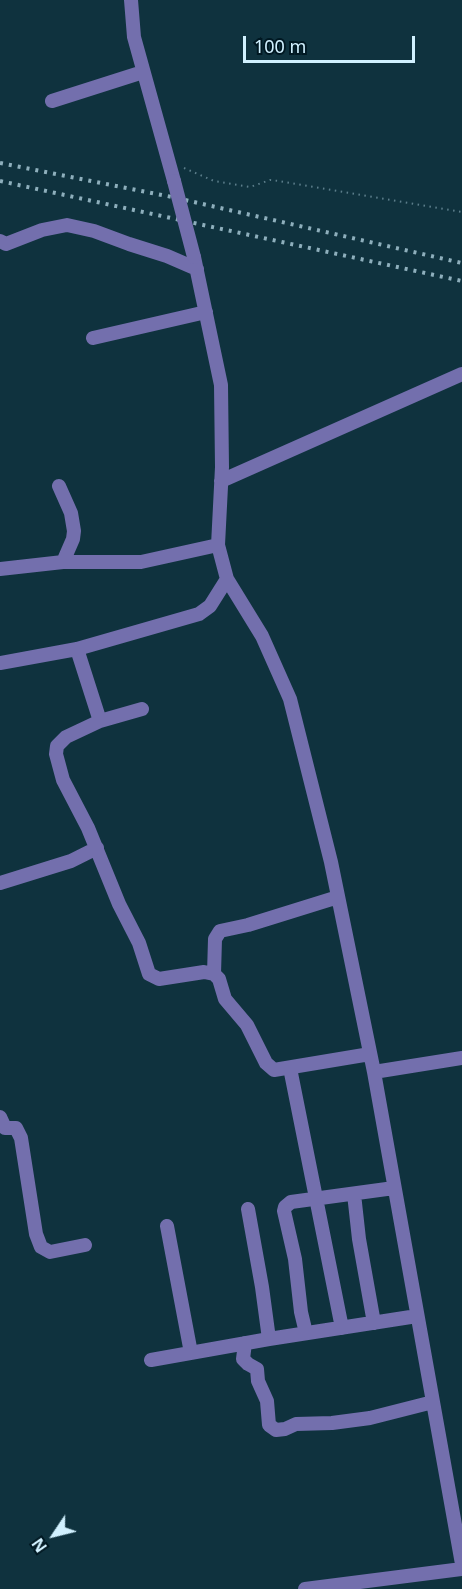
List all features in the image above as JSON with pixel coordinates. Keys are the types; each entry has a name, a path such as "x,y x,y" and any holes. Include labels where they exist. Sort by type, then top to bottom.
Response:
{"street":[{"path":"130,0 134,37 196,263 221,385 222,467 219,545 227,579 262,636 290,699 338,897 374,1072 462,1564"},
{"path":"52,101 143,72"},
{"path":"1,243 49,228 67,225 94,231 167,256 196,263"},
{"path":"93,338 206,312"},
{"path":"221,481 462,374"},
{"path":"59,486 71,513 74,531 63,562"},
{"path":"0,569 63,562 141,562 219,545"},
{"path":"0,663 77,649 202,613 214,601 227,579"},
{"path":"77,649 100,721"},
{"path":"142,709 100,721 66,737 57,746 56,754 63,780 97,848 119,903 139,943 151,977 159,979 204,972 218,977 225,999 247,1025 266,1063 274,1070 370,1054"},
{"path":"0,883 71,861 97,848"},
{"path":"214,974 214,939 220,931 248,925 338,897"},
{"path":"374,1072 462,1058"},
{"path":"290,1068 342,1328"},
{"path":"0,1118 5,1128 16,1128 21,1138 36,1234 40,1246 50,1252 85,1245"},
{"path":"306,1333 301,1312 295,1259 284,1211 286,1204 394,1188"},
{"path":"354,1194 359,1239 374,1323"},
{"path":"248,1209 269,1339"},
{"path":"167,1226 191,1353"},
{"path":"151,1360 417,1316"},
{"path":"245,1343 243,1359 257,1369 258,1381 267,1401 269,1425 276,1430 296,1424 332,1423 370,1418 433,1402"},
{"path":"305,1589 462,1569"}],"path":[{"path":"169,161 214,181 250,187 270,180 291,182 348,194 462,212"}],"railway":[{"path":"0,163 172,197 462,263"},
{"path":"0,181 462,281"}]}
